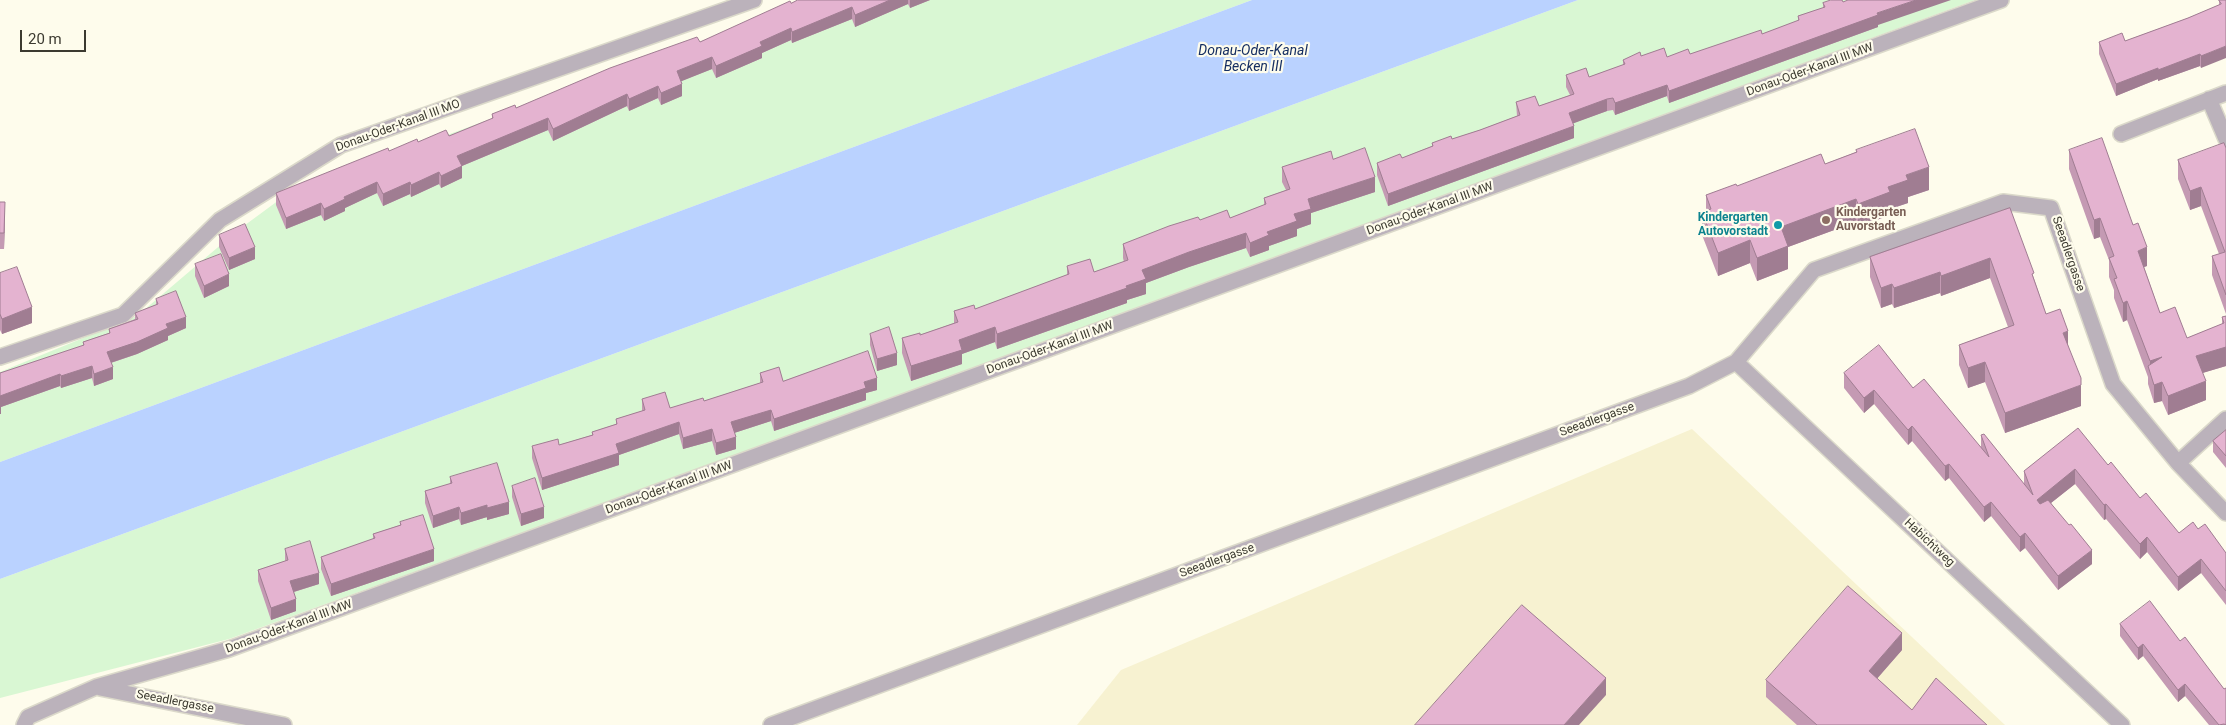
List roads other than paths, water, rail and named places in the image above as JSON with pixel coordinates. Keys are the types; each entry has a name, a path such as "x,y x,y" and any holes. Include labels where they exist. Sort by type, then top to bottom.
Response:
{"street":[{"name":"Donau-Oder-Kanal III MO","path":"0,357 123,315 220,220 341,145 754,0"},
{"name":"Donau-Oder-Kanal III MW","path":"24,725 28,717 96,687 229,649 2001,0"},
{"path":"2121,134 2226,93"},
{"path":"2209,99 2226,139"},
{"name":"Seeadlergasse","path":"771,725 1689,386 1736,362 1814,270 2003,202 2052,208 2113,384 2178,464 2226,513"},
{"name":"Habichtweg","path":"1736,362 2122,725"},
{"path":"2178,464 2226,419"},
{"name":"Seeadlergasse","path":"96,687 284,725"}],"water":[{"name":"Donau-Oder-Kanal Becken III","path":"1252,0 1578,0 0,579 0,462"}],"place":[{"name":"Kindergarten Auvorstadt","path":"1826,220"},
{"name":"Kindergarten Autovorstadt","path":"1778,225"}]}
